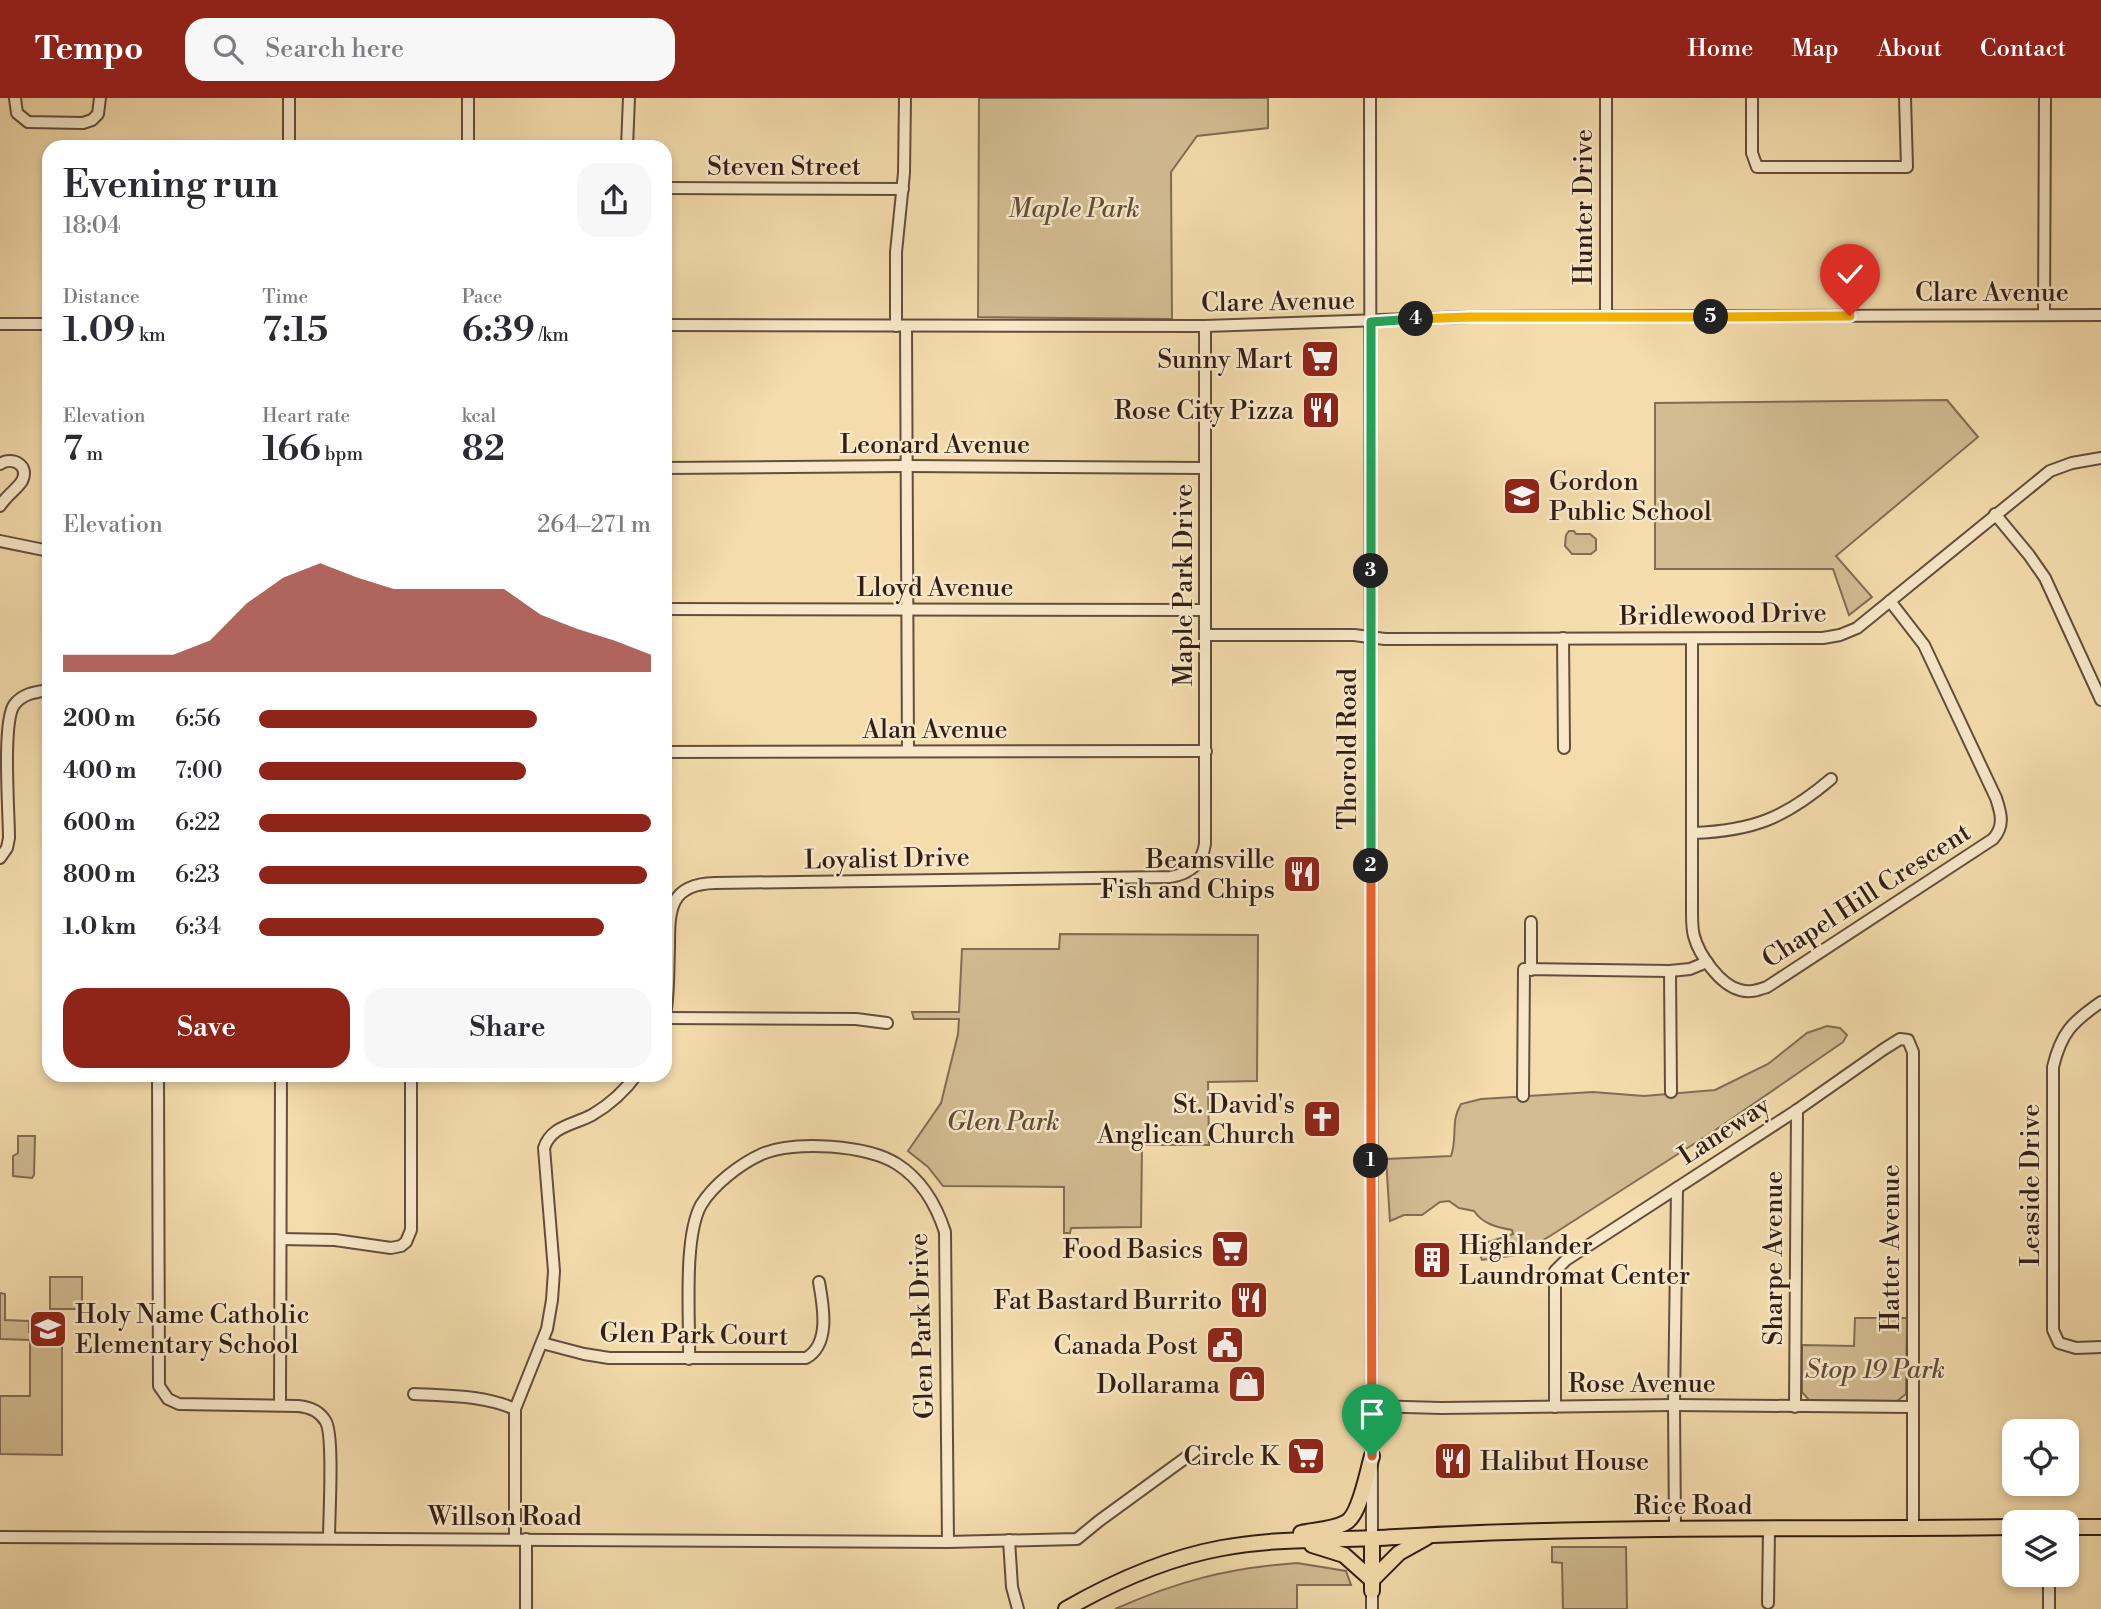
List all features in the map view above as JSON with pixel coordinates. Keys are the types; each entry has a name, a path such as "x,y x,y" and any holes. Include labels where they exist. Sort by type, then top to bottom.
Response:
{"main road":[{"path":"1066,1609 1138,1573 1183,1558 1222,1548 1279,1540 1344,1524 1351,1519 1358,1507 1372,1456"},
{"name":"Rice Road","path":"1279,1540 1372,1539 1518,1531 2002,1527"},
{"path":"2079,1527 2101,1527"},
{"path":"1279,1540 1318,1546 1339,1553 1372,1585 1399,1553 1431,1535"},
{"name":"Thorold Road","path":"1372,1539 1372,1585"}],"street":[{"path":"15,98 18,121 83,123 98,120 100,98"},
{"path":"289,98 289,140"},
{"path":"468,98 468,140"},
{"path":"627,140 629,98"},
{"path":"905,98 903,189 896,252 906,466 908,751"},
{"name":"Thorold Road","path":"1370,98 1372,1539"},
{"name":"Hunter Drive","path":"1606,98 1606,316"},
{"path":"1752,98 1752,153 1757,167 1907,167 1906,98"},
{"path":"2044,315 2045,98"},
{"name":"Steven Street","path":"672,188 903,189"},
{"name":"Clare Avenue","path":"672,325 1205,326 1469,317 2101,315"},
{"path":"0,324 42,324"},
{"name":"Maple Park Drive","path":"1205,326 1205,844"},
{"name":"Bridlewood Drive","path":"1371,638 1692,639 1831,636 1857,628 2050,471 2101,458"},
{"path":"0,464 14,460 24,472 21,483 0,505"},
{"name":"Leonard Avenue","path":"672,468 1205,468"},
{"path":"0,491 0,505"},
{"path":"1995,514 2045,578 2101,700"},
{"path":"0,541 42,550"},
{"name":"Chapel Hill Crescent","path":"1692,639 1694,937 1707,962 1726,984 1753,992 1767,988 1988,842 1999,831 2002,816 1996,798 1949,694 1924,645 1890,601"},
{"name":"Lloyd Avenue","path":"672,609 1205,610"},
{"path":"1205,635 1344,635 1371,638"},
{"path":"1563,638 1564,748"},
{"path":"0,858 7,848 9,838 9,718 23,696 42,692"},
{"name":"Alan Avenue","path":"672,752 1206,751"},
{"path":"1693,833 1739,829 1770,820 1800,804 1831,779"},
{"name":"Loyalist Drive","path":"672,908 679,896 695,885 715,883 1170,877 1183,874 1194,867 1202,856 1205,844"},
{"path":"1531,922 1531,970"},
{"path":"1523,1096 1524,970 1670,971 1690,969 1707,962"},
{"path":"1670,971 1671,1092"},
{"name":"Leaside Drive","path":"2101,1002 2077,1018 2067,1030 2057,1047 2053,1067 2053,1330 2059,1343 2076,1348 2101,1347"},
{"path":"672,1016 856,1019 887,1023"},
{"name":"Laneway","path":"1555,1407 1555,1271 1566,1260 1797,1110 1900,1039 1908,1040 1913,1052"},
{"name":"Hatter Avenue","path":"1913,1052 1913,1529"},
{"path":"158,1082 159,1386 165,1396 179,1404 280,1405 312,1409 324,1418 328,1426 329,1538"},
{"path":"280,1405 281,1082"},
{"path":"281,1239 335,1240 391,1248 401,1246 408,1239 411,1219 411,1082"},
{"path":"526,1609 520,1539 515,1409 551,1314 554,1286 543,1161 545,1144 557,1130 592,1115 612,1101 630,1082"},
{"name":"Sharpe Avenue","path":"1795,1407 1797,1110"},
{"name":"Glen Park Drive","path":"689,1359 691,1233 701,1206 719,1184 762,1154 785,1148 850,1148 881,1155 896,1163 922,1186 932,1200 945,1232 948,1542"},
{"path":"1675,1530 1677,1188"},
{"name":"Glen Park Court","path":"542,1343 597,1357 799,1359 810,1356 818,1348 821,1337 823,1313 819,1282"},
{"path":"414,1394 470,1397 502,1403 515,1409"},
{"name":"Rose Avenue","path":"1371,1406 1912,1407"},
{"name":"Willson Road","path":"0,1537 948,1542 1077,1539 1195,1451"},
{"path":"1768,1603 1769,1529"},
{"path":"1009,1540 1012,1587 1018,1609"},
{"name":"Thorold Road","path":"1372,1585 1372,1609"},
{"path":"2049,1587 2049,1609"}],"green space":[{"name":"Maple Park","path":"979,98 1268,98 1268,128 1197,136 1171,172 1172,319 978,317"},
{"path":"1947,400 1978,437 1836,556 1872,597 1849,615 1833,569 1655,569 1655,403"},
{"path":"1569,531 1590,534 1596,539 1596,550 1591,554 1572,554 1565,546"},
{"name":"Glen Park","path":"1060,934 1258,935 1257,1081 1208,1082 1209,1145 1142,1145 1141,1227 1071,1228 1070,1233 1064,1233 1064,1187 943,1186 928,1167 908,1151 941,1103 958,1034 959,1019 914,1019 912,1012 959,1012 962,949 1059,949"},
{"path":"1827,1026 1840,1028 1847,1035 1843,1042 1714,1131 1517,1255 1482,1260 1479,1252 1485,1243 1513,1234 1512,1230 1490,1224 1474,1211 1459,1208 1449,1201 1440,1202 1422,1215 1404,1215 1390,1221 1386,1159 1451,1156 1456,1117 1461,1104 1481,1099 1593,1092 1644,1096 1715,1090 1768,1064 1807,1033"},
{"path":"18,1136 35,1136 32,1178 13,1176 13,1156 18,1153"},
{"path":"50,1277 82,1277 82,1309 50,1309"},
{"path":"0,1293 5,1294 5,1320 29,1321 29,1332 34,1332 35,1315 56,1315 56,1333 62,1333 62,1455 0,1454 0,1396 30,1396 30,1340 0,1339"},
{"name":"Stop 19 Park","path":"1855,1318 1907,1318 1906,1394 1897,1401 1809,1400 1802,1392 1802,1345 1854,1346"},
{"path":"1552,1547 1626,1547 1627,1609 1563,1609 1562,1563 1552,1562"},
{"path":"1297,1563 1346,1571 1351,1585 1297,1585 1297,1609 1115,1609 1204,1577 1248,1568"}],"place":[{"name":"Sunny Mart","path":"1320,359"},
{"name":"Rose City Pizza","path":"1321,410"},
{"name":"Gordon Public School","path":"1522,496"},
{"name":"Beamsville Fish and Chips","path":"1302,874"},
{"name":"St. David's Anglican Church","path":"1322,1119"},
{"name":"Food Basics","path":"1230,1249"},
{"name":"Highlander Laundromat Center","path":"1432,1260"},
{"name":"Fat Bastard Burrito","path":"1249,1300"},
{"name":"Holy Name Catholic Elementary School","path":"48,1329"},
{"name":"Canada Post","path":"1225,1345"},
{"name":"Dollarama","path":"1247,1384"},
{"name":"Circle K","path":"1306,1456"},
{"name":"Halibut House","path":"1453,1461"}],"route":[{"path":"1372,1456 1371,322 1469,317 1850,316"}]}
